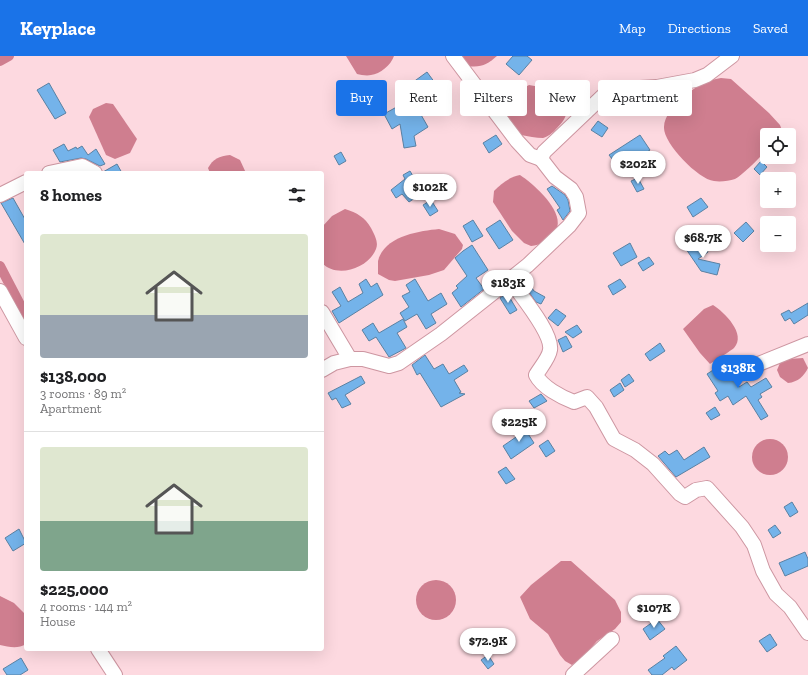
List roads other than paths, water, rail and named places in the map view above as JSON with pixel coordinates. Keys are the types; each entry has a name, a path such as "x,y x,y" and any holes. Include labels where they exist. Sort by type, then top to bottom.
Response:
{"street":[{"path":"324,369 334,363 350,359 363,359 388,366 399,363 441,334 510,280 551,244 579,213 576,197 571,189 556,177 541,159 530,155 517,141 453,56"},
{"path":"541,159 544,152 606,93 623,89 657,87 695,80 707,75 732,56"},
{"path":"57,171 82,166 91,171"},
{"path":"0,195 24,183"},
{"path":"510,280 545,329 549,339 550,351 536,375 539,381 566,399 574,402 587,397 596,407 614,439 636,450 653,464 680,494 685,497 696,490 707,488 742,527 754,546 764,571 776,594 790,607 808,633"},
{"path":"0,291 24,334"},
{"path":"324,315 350,359"},
{"path":"751,368 808,344"},
{"path":"573,675 612,639"},
{"path":"99,651 115,675"}],"waterway":[{"path":"0,61 9,56"},
{"path":"0,266 24,312"}]}
